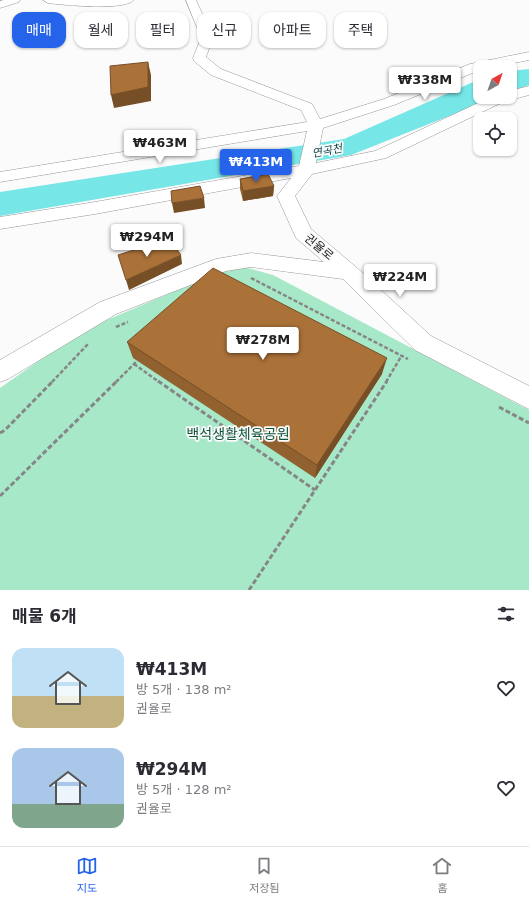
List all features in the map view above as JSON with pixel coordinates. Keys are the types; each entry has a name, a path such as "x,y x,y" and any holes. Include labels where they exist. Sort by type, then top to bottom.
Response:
{"street":[{"path":"0,5 15,0"},
{"path":"48,0 95,4 129,0"},
{"path":"192,0 207,38 199,58 216,72 307,107 316,125 306,170"},
{"path":"0,176 316,125 389,102 475,67 529,56"},
{"path":"517,94 529,90"},
{"path":"0,223 95,208 306,170 380,155 487,104"},
{"name":"권율로","path":"306,170 286,196 303,233 349,272 423,344 529,398"},
{"path":"0,372 108,308 223,264 251,260 349,272"}],"path":[{"path":"244,277 251,278 409,359"},
{"path":"109,331 130,321"},
{"path":"0,433 5,430 89,343"},
{"path":"249,590 402,356"},
{"path":"0,496 136,363 315,490"},
{"path":"494,404 529,423"}],"green space":[{"name":"백석생활체육공원","path":"237,265 273,275 529,410 529,590 0,590 0,388 83,330"}],"water":[{"path":"529,69 529,85 517,89 517,70"},
{"name":"연곡천","path":"473,82 473,104 479,104 351,155 0,216 0,192 344,139"}],"building":[{"path":"148,62 148,87 111,95 110,66"},
{"path":"268,174 274,186 243,191 240,179"},
{"path":"200,186 204,198 172,203 171,191"},
{"path":"169,239 181,255 126,280 118,255"},
{"path":"213,268 387,358 317,465 127,342"}]}
